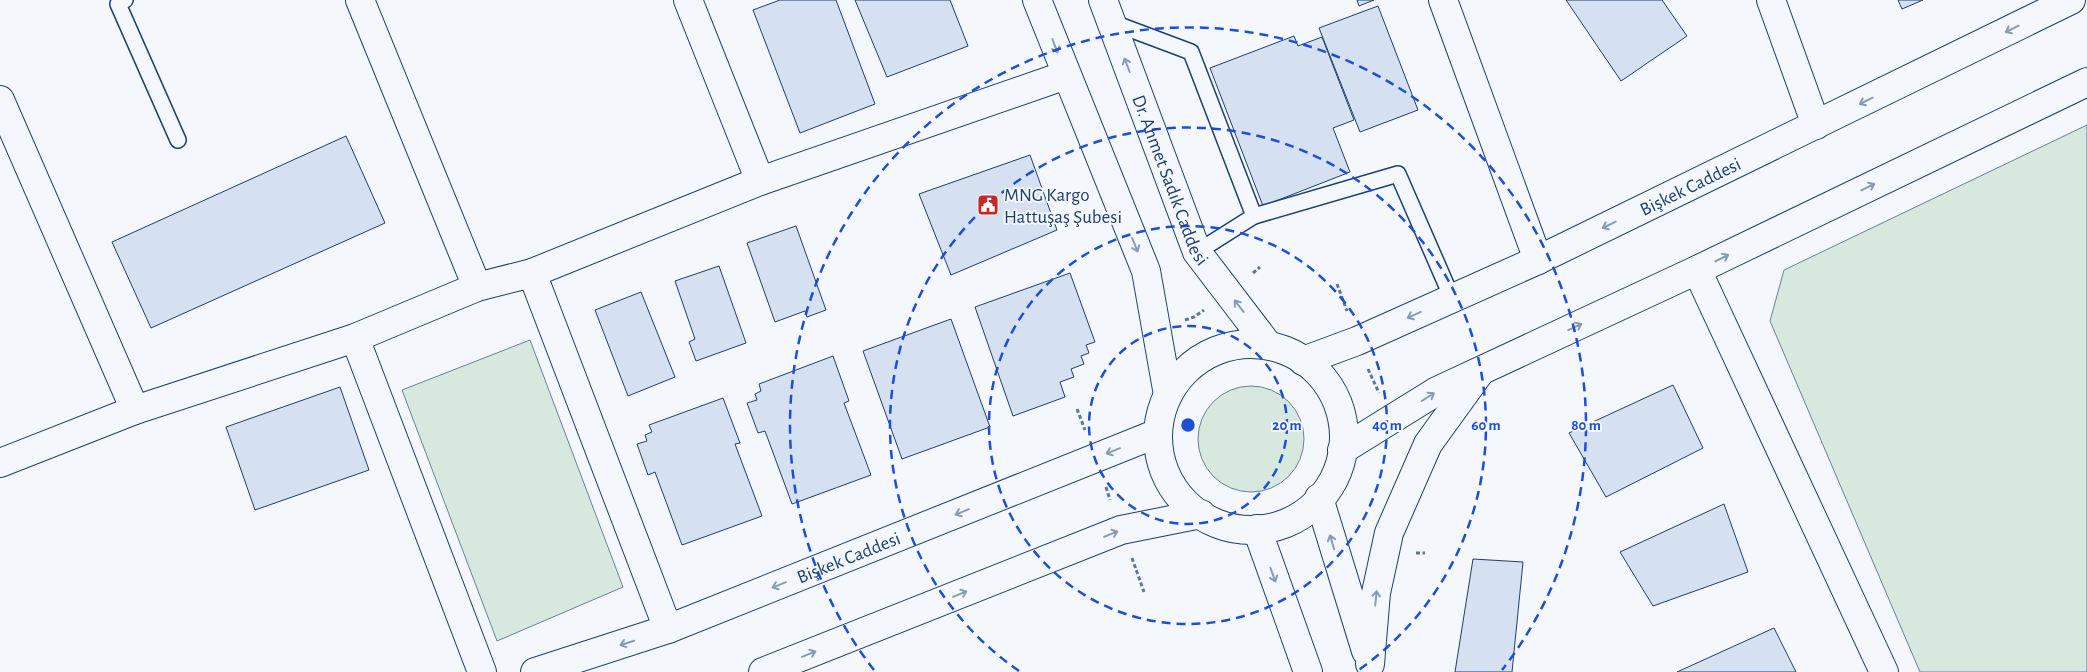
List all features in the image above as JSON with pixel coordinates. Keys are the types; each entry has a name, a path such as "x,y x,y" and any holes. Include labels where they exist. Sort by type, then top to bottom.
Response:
{"street":[{"path":"360,0 477,287"},
{"path":"688,0 760,181"},
{"path":"1037,0 1146,271 1168,395"},
{"path":"1443,0 1538,260"},
{"path":"1771,0 1816,125"},
{"name":"Bişkek Caddesi","path":"1303,361 1357,340 1538,260 1816,125 2034,9 2071,0"},
{"name":"Dr. Ahmet Sadık Caddesi","path":"1107,11 1197,252 1268,345"},
{"path":"0,463 135,410 355,338 477,287 532,273 760,181 1066,75"},
{"path":"1342,450 1438,391 1697,270 2087,82"},
{"path":"0,100 135,410"},
{"path":"1697,270 1884,672"},
{"path":"532,273 668,629"},
{"path":"355,338 482,672"},
{"path":"1240,344 1268,345 1295,354 1303,361 1317,371 1333,394 1343,424 1342,456 1330,486 1309,510 1280,525 1257,529 1249,530 1218,524 1190,508 1170,483 1159,453 1158,433 1159,421 1168,395 1189,366 1213,351 1240,344"},
{"path":"1371,668 1376,593 1388,533 1428,444 1480,372"},
{"name":"Bişkek Caddesi","path":"535,672 668,629 1158,433"},
{"path":"1318,498 1371,668"},
{"path":"763,672 1122,530 1201,514"},
{"path":"1257,529 1308,672"}],"lane":[{"path":"125,0 118,4 178,140"},
{"path":"1107,11 1191,52 1254,216"},
{"path":"1197,252 1254,216 1398,174 1452,298"}],"path":[{"path":"1156,328 1194,317 1260,268"}],"shaded area":[{"path":"2087,125 2087,672 1920,672 1770,321 1784,270"},
{"path":"530,340 623,587 497,641 402,390"},
{"path":"1251,386 1271,390 1288,402 1300,419 1304,439 1300,459 1288,476 1271,488 1251,492 1231,488 1214,476 1202,459 1198,439 1202,419 1214,402 1231,390"}],"building":[{"path":"780,0 836,0 875,104 800,133 753,10"},
{"path":"855,0 950,0 968,46 887,77"},
{"path":"1357,0 1374,0 1359,6"},
{"path":"1566,0 1662,0 1687,36 1621,81"},
{"path":"1898,0 1923,0 1902,9"},
{"path":"1378,6 1418,110 1360,132 1319,28"},
{"path":"1294,36 1298,46 1322,37 1354,120 1333,128 1350,172 1263,206 1210,68"},
{"path":"346,136 385,223 151,328 112,242"},
{"path":"1030,155 1057,230 951,275 919,194"},
{"path":"796,226 826,310 807,317 805,311 775,322 747,243"},
{"path":"719,266 746,343 696,361 689,342 695,339 675,281"},
{"path":"1070,273 1095,342 1086,345 1089,353 1081,356 1084,364 1071,369 1074,377 1060,382 1065,397 1013,416 975,307"},
{"path":"641,292 675,377 628,396 595,310"},
{"path":"951,319 990,427 902,459 863,351"},
{"path":"833,356 849,401 844,403 871,475 792,504 765,431 758,433 747,403 757,400 755,394 761,391 759,384"},
{"path":"1673,385 1703,448 1606,497 1569,433"},
{"path":"340,387 369,470 255,510 226,427"},
{"path":"723,398 740,443 735,444 762,516 682,545 655,472 648,475 637,444 647,441 645,435 652,432 649,425"},
{"path":"1724,504 1748,572 1653,606 1620,552"},
{"path":"1473,559 1523,562 1512,672 1455,672"},
{"path":"1774,628 1796,672 1677,672"}],"place":[{"name":"MNG Kargo Hattuşaş Şubesi","path":"988,205"}]}
